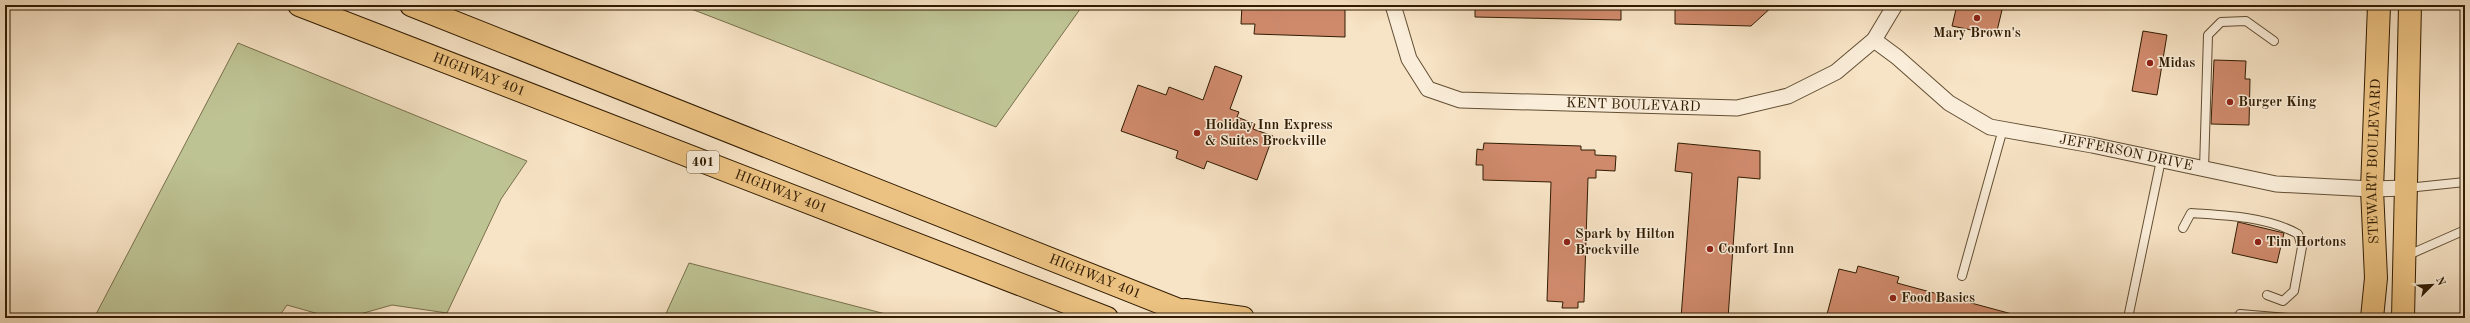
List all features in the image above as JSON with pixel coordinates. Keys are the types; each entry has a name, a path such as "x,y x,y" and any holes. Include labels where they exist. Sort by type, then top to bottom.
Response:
{"main road":[{"name":"HIGHWAY 401","path":"299,5 1108,318"},
{"name":"HIGHWAY 401","path":"411,5 1199,318"},
{"name":"STEWART BOULEVARD","path":"2372,318 2376,278 2372,189 2379,5"},
{"path":"2403,318 2410,5"},
{"path":"1175,309 1243,318"}],"street":[{"name":"KENT BOULEVARD","path":"1393,5 1409,59 1428,89 1460,100 1737,108 1788,96 1836,72 1874,40 1894,5"},
{"name":"JEFFERSON DRIVE","path":"1874,40 1896,56 1949,103 1990,127 2276,184 2372,189 2407,188"}],"lane":[{"path":"2204,169 2208,35 2221,22 2246,21 2274,41"},
{"path":"1962,276 2004,129"},
{"path":"2128,318 2161,160"},
{"path":"2407,188 2465,182"},
{"path":"2183,228 2191,213 2213,214 2285,227 2298,234 2302,247 2294,291 2283,301 2267,295"},
{"path":"2405,256 2465,230"},
{"path":"2240,314 2288,318"}],"green space":[{"path":"681,5 1083,5 996,127"},
{"path":"238,43 527,161 501,199 447,313 392,305 346,318 333,318 287,305 278,318 94,318"},
{"path":"689,263 901,318 664,318"}],"building":[{"path":"1242,5 1345,5 1345,37 1254,34 1255,24 1241,24"},
{"path":"1475,5 1621,5 1621,20 1475,17"},
{"path":"1675,5 1774,5 1751,26 1675,24"},
{"name":"Mary Brown's","path":"1957,5 1980,5 2002,10 1996,35 1952,26"},
{"name":"Midas","path":"2143,31 2167,35 2157,95 2132,91"},
{"name":"Burger King","path":"2214,60 2246,61 2245,79 2250,79 2249,125 2211,124"},
{"name":"Holiday Inn Express & Suites Brockville","path":"1215,66 1242,76 1230,109 1239,112 1237,117 1255,124 1253,129 1273,136 1257,180 1207,161 1204,169 1176,158 1178,151 1121,131 1138,85 1166,95 1169,87 1203,100"},
{"name":"Spark by Hilton Brockville","path":"1484,143 1581,146 1581,150 1595,150 1595,155 1616,156 1615,171 1596,170 1596,178 1588,178 1584,302 1578,302 1578,308 1562,308 1563,302 1547,301 1551,182 1483,180 1483,165 1476,165 1477,149 1483,150"},
{"name":"Comfort Inn","path":"1678,143 1760,151 1760,179 1738,177 1728,318 1681,318 1692,173 1675,171"},
{"name":"Tim Hortons","path":"2238,222 2284,233 2277,263 2232,253"},
{"name":"Food Basics","path":"1858,266 1899,277 1897,283 2012,314 2012,318 1826,318 1839,269 1856,273"}],"place":[{"name":"Mary Brown's","path":"1977,18"},
{"name":"Midas","path":"2150,63"},
{"name":"Burger King","path":"2230,102"},
{"name":"Holiday Inn Express & Suites Brockville","path":"1197,133"},
{"name":"Spark by Hilton Brockville","path":"1567,242"},
{"name":"Tim Hortons","path":"2258,242"},
{"name":"Comfort Inn","path":"1710,249"},
{"name":"Food Basics","path":"1893,298"}]}
